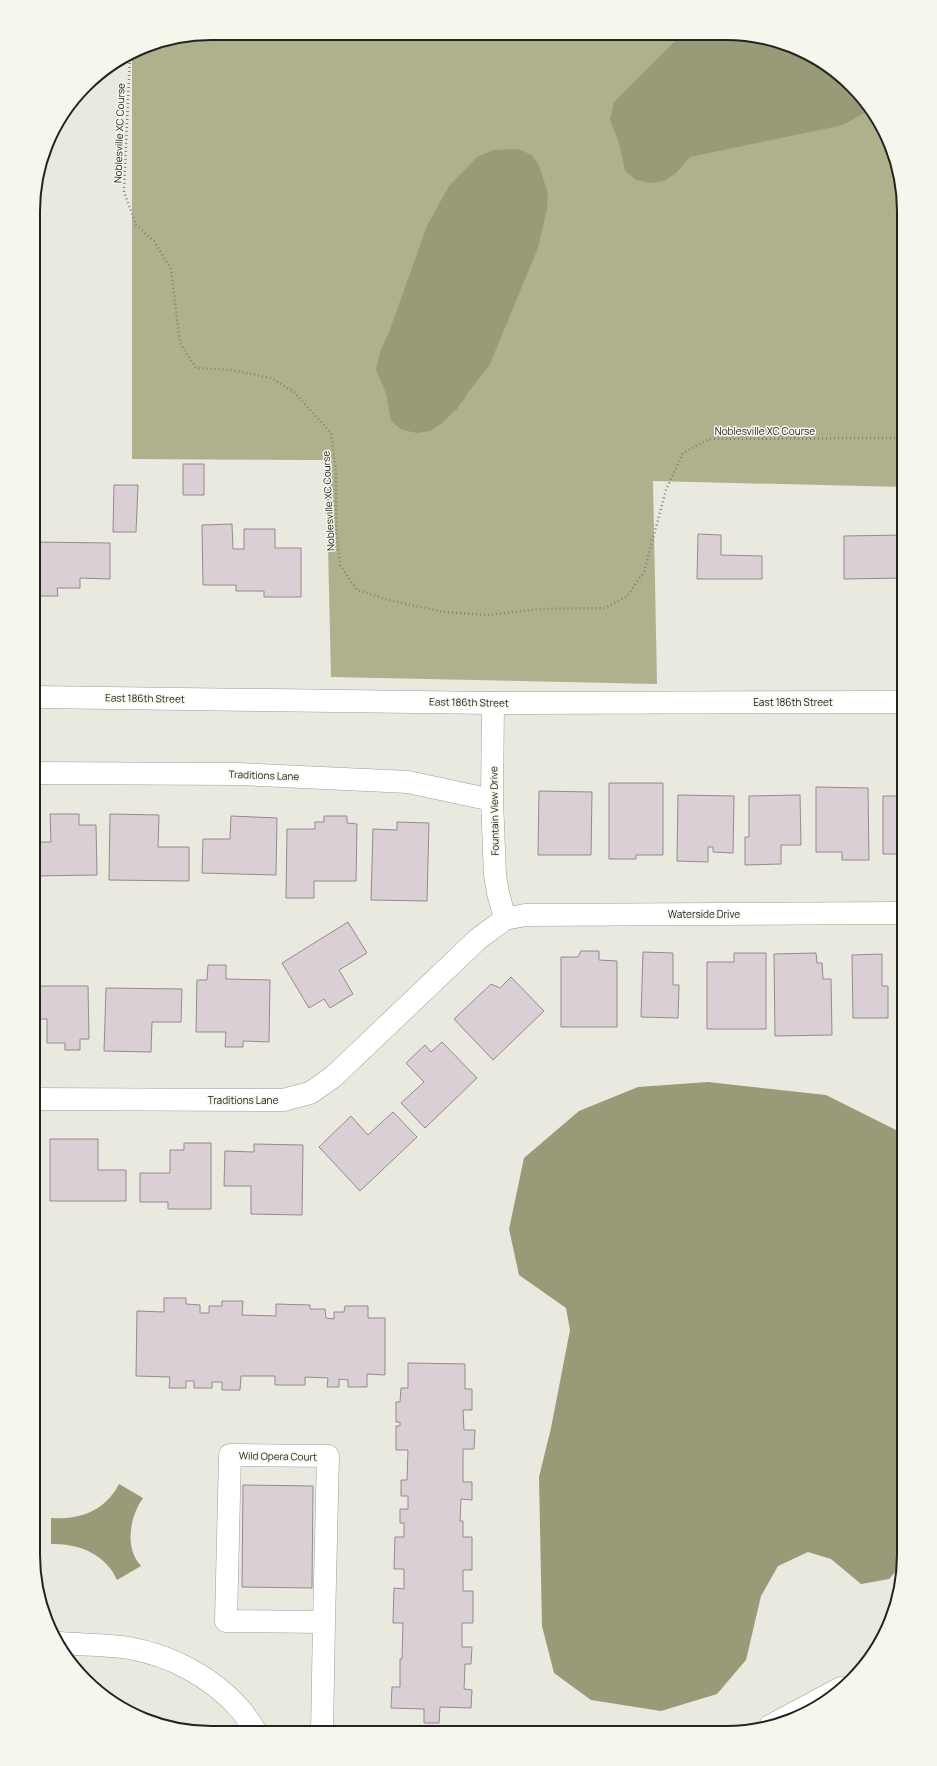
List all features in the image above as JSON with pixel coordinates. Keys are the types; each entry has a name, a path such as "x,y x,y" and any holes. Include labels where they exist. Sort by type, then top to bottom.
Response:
{"street":[{"name":"East 186th Street","path":"40,697 494,703 897,702"},
{"name":"Fountain View Drive","path":"494,703 492,800 495,875 505,919"},
{"name":"Traditions Lane","path":"40,773 238,774 408,782 492,800"},
{"name":"Waterside Drive","path":"505,919 525,915 897,913"},
{"name":"Traditions Lane","path":"40,1099 283,1100 310,1093 333,1077 478,939 505,919"},
{"name":"Wild Opera Court","path":"322,1726 328,1456 230,1455 226,1621 324,1622"},
{"path":"66,1644 128,1648 158,1656 196,1672 220,1690 240,1710 252,1726"}],"path":[{"name":"Noblesville XC Course","path":"130,61 124,192 136,225 154,241 171,269 180,343 196,368 231,370 271,378 294,392 331,434 336,472 336,526 340,565 357,590 389,600 444,612 480,615 540,609 605,608 627,596 644,572 666,490 683,453 709,439 897,438"}],"shaded area":[{"path":"200,40 748,41 791,53 830,75 847,90 862,107 884,146 894,178 897,200 897,487 653,481 657,684 331,677 326,460 132,459 132,60 146,53 178,43"},
{"path":"676,40 737,40 759,43 781,49 811,63 830,75 847,90 865,112 843,125 690,157 676,173 664,181 651,183 636,180 625,171 619,143 610,120 614,102"},
{"path":"518,149 532,155 539,166 548,193 547,209 538,248 489,366 457,409 442,423 430,431 417,433 402,430 391,421 386,393 376,370 380,352 389,332 427,226 449,186 478,156 494,150"},
{"path":"708,1082 826,1095 897,1130 897,1570 889,1579 861,1584 831,1559 808,1552 778,1566 761,1596 746,1660 717,1694 661,1711 591,1700 554,1673 542,1626 539,1477 551,1428 570,1330 566,1308 519,1275 509,1229 524,1158 579,1111 638,1087"},
{"path":"119,1484 143,1498 138,1505 132,1523 131,1532 132,1550 141,1566 117,1580 106,1563 90,1552 81,1548 61,1544 51,1544 51,1518 72,1517 91,1512 107,1501"}],"building":[{"path":"183,464 204,464 204,495 183,495"},
{"path":"114,485 138,485 136,532 113,532"},
{"path":"232,524 233,549 244,549 244,529 275,529 275,548 301,548 301,597 264,597 264,591 236,591 236,585 203,585 202,525"},
{"path":"698,534 721,535 721,555 762,556 762,579 697,579"},
{"path":"897,535 897,578 844,579 844,536"},
{"path":"40,542 110,543 110,579 80,578 80,588 57,588 58,596 40,596"},
{"path":"609,783 663,783 663,855 636,855 636,859 609,859"},
{"path":"816,787 868,788 869,860 842,860 842,852 816,852"},
{"path":"539,791 592,792 591,855 538,855"},
{"path":"678,795 734,796 733,853 713,852 713,847 708,847 708,862 677,861"},
{"path":"800,795 801,845 781,845 781,864 745,865 745,837 749,837 749,796"},
{"path":"883,796 897,796 897,854 883,854"},
{"path":"50,814 79,814 79,825 96,825 97,875 40,876 40,842 51,842"},
{"path":"110,814 159,815 158,847 189,847 189,881 109,880"},
{"path":"231,816 277,818 276,875 202,873 203,839 230,839"},
{"path":"324,816 347,816 347,823 357,824 356,881 314,881 314,898 286,898 287,829 315,829 315,822 324,822"},
{"path":"397,822 429,823 427,901 371,900 373,829 397,830"},
{"path":"348,922 367,953 339,970 353,994 330,1008 324,999 309,1008 282,963"},
{"path":"581,951 599,951 599,960 617,961 617,1027 561,1027 561,957 578,957"},
{"path":"643,952 673,953 673,985 679,985 678,1018 641,1017"},
{"path":"734,953 766,953 766,1029 707,1029 707,962 734,962"},
{"path":"816,953 817,963 822,963 823,979 831,979 832,1035 775,1036 774,954"},
{"path":"882,954 882,986 888,986 888,1018 853,1018 852,955"},
{"path":"208,965 226,965 226,979 270,980 269,1042 243,1041 243,1047 225,1047 226,1032 196,1032 197,980 207,980"},
{"path":"511,977 544,1011 493,1060 454,1019 491,984 500,988"},
{"path":"40,986 88,986 89,1039 80,1039 80,1050 65,1050 65,1043 47,1043 47,1019 40,1019"},
{"path":"106,988 182,989 181,1022 152,1022 151,1052 104,1051"},
{"path":"442,1042 477,1078 425,1128 401,1103 424,1082 406,1063 425,1045 431,1052"},
{"path":"393,1112 417,1137 360,1191 319,1147 351,1116 368,1135"},
{"path":"50,1139 98,1139 98,1170 126,1170 126,1201 50,1201"},
{"path":"184,1143 211,1143 211,1209 168,1209 168,1202 140,1202 140,1173 170,1173 170,1150 184,1150"},
{"path":"254,1144 303,1145 302,1215 251,1214 251,1186 224,1186 225,1151 254,1152"},
{"path":"164,1298 186,1298 186,1304 200,1305 200,1313 209,1313 209,1306 222,1306 222,1301 243,1301 242,1315 276,1316 276,1304 310,1305 310,1309 325,1309 326,1318 334,1319 334,1312 344,1312 345,1306 368,1306 368,1318 385,1318 385,1375 367,1374 367,1387 348,1387 348,1380 339,1379 339,1387 327,1387 328,1378 305,1377 305,1385 275,1385 275,1376 241,1376 240,1390 222,1390 222,1382 212,1382 212,1388 194,1388 194,1381 186,1381 186,1388 169,1388 170,1377 136,1376 137,1311 164,1312"},
{"path":"408,1363 465,1364 465,1389 472,1389 472,1410 463,1410 464,1430 475,1430 474,1449 463,1449 463,1482 472,1482 472,1500 461,1499 460,1521 463,1521 463,1537 472,1537 472,1570 463,1570 463,1591 473,1591 473,1623 462,1623 462,1647 472,1647 471,1664 465,1664 464,1689 472,1690 471,1708 440,1707 439,1723 424,1723 424,1709 391,1708 392,1687 400,1687 400,1659 402,1659 403,1623 393,1623 394,1588 404,1589 404,1569 394,1569 395,1537 404,1537 404,1523 400,1523 400,1509 408,1509 408,1496 401,1496 401,1480 407,1480 408,1450 396,1450 396,1426 400,1426 400,1422 396,1422 396,1402 400,1402 401,1388 408,1388"},
{"path":"243,1485 313,1486 312,1588 242,1587"}]}
